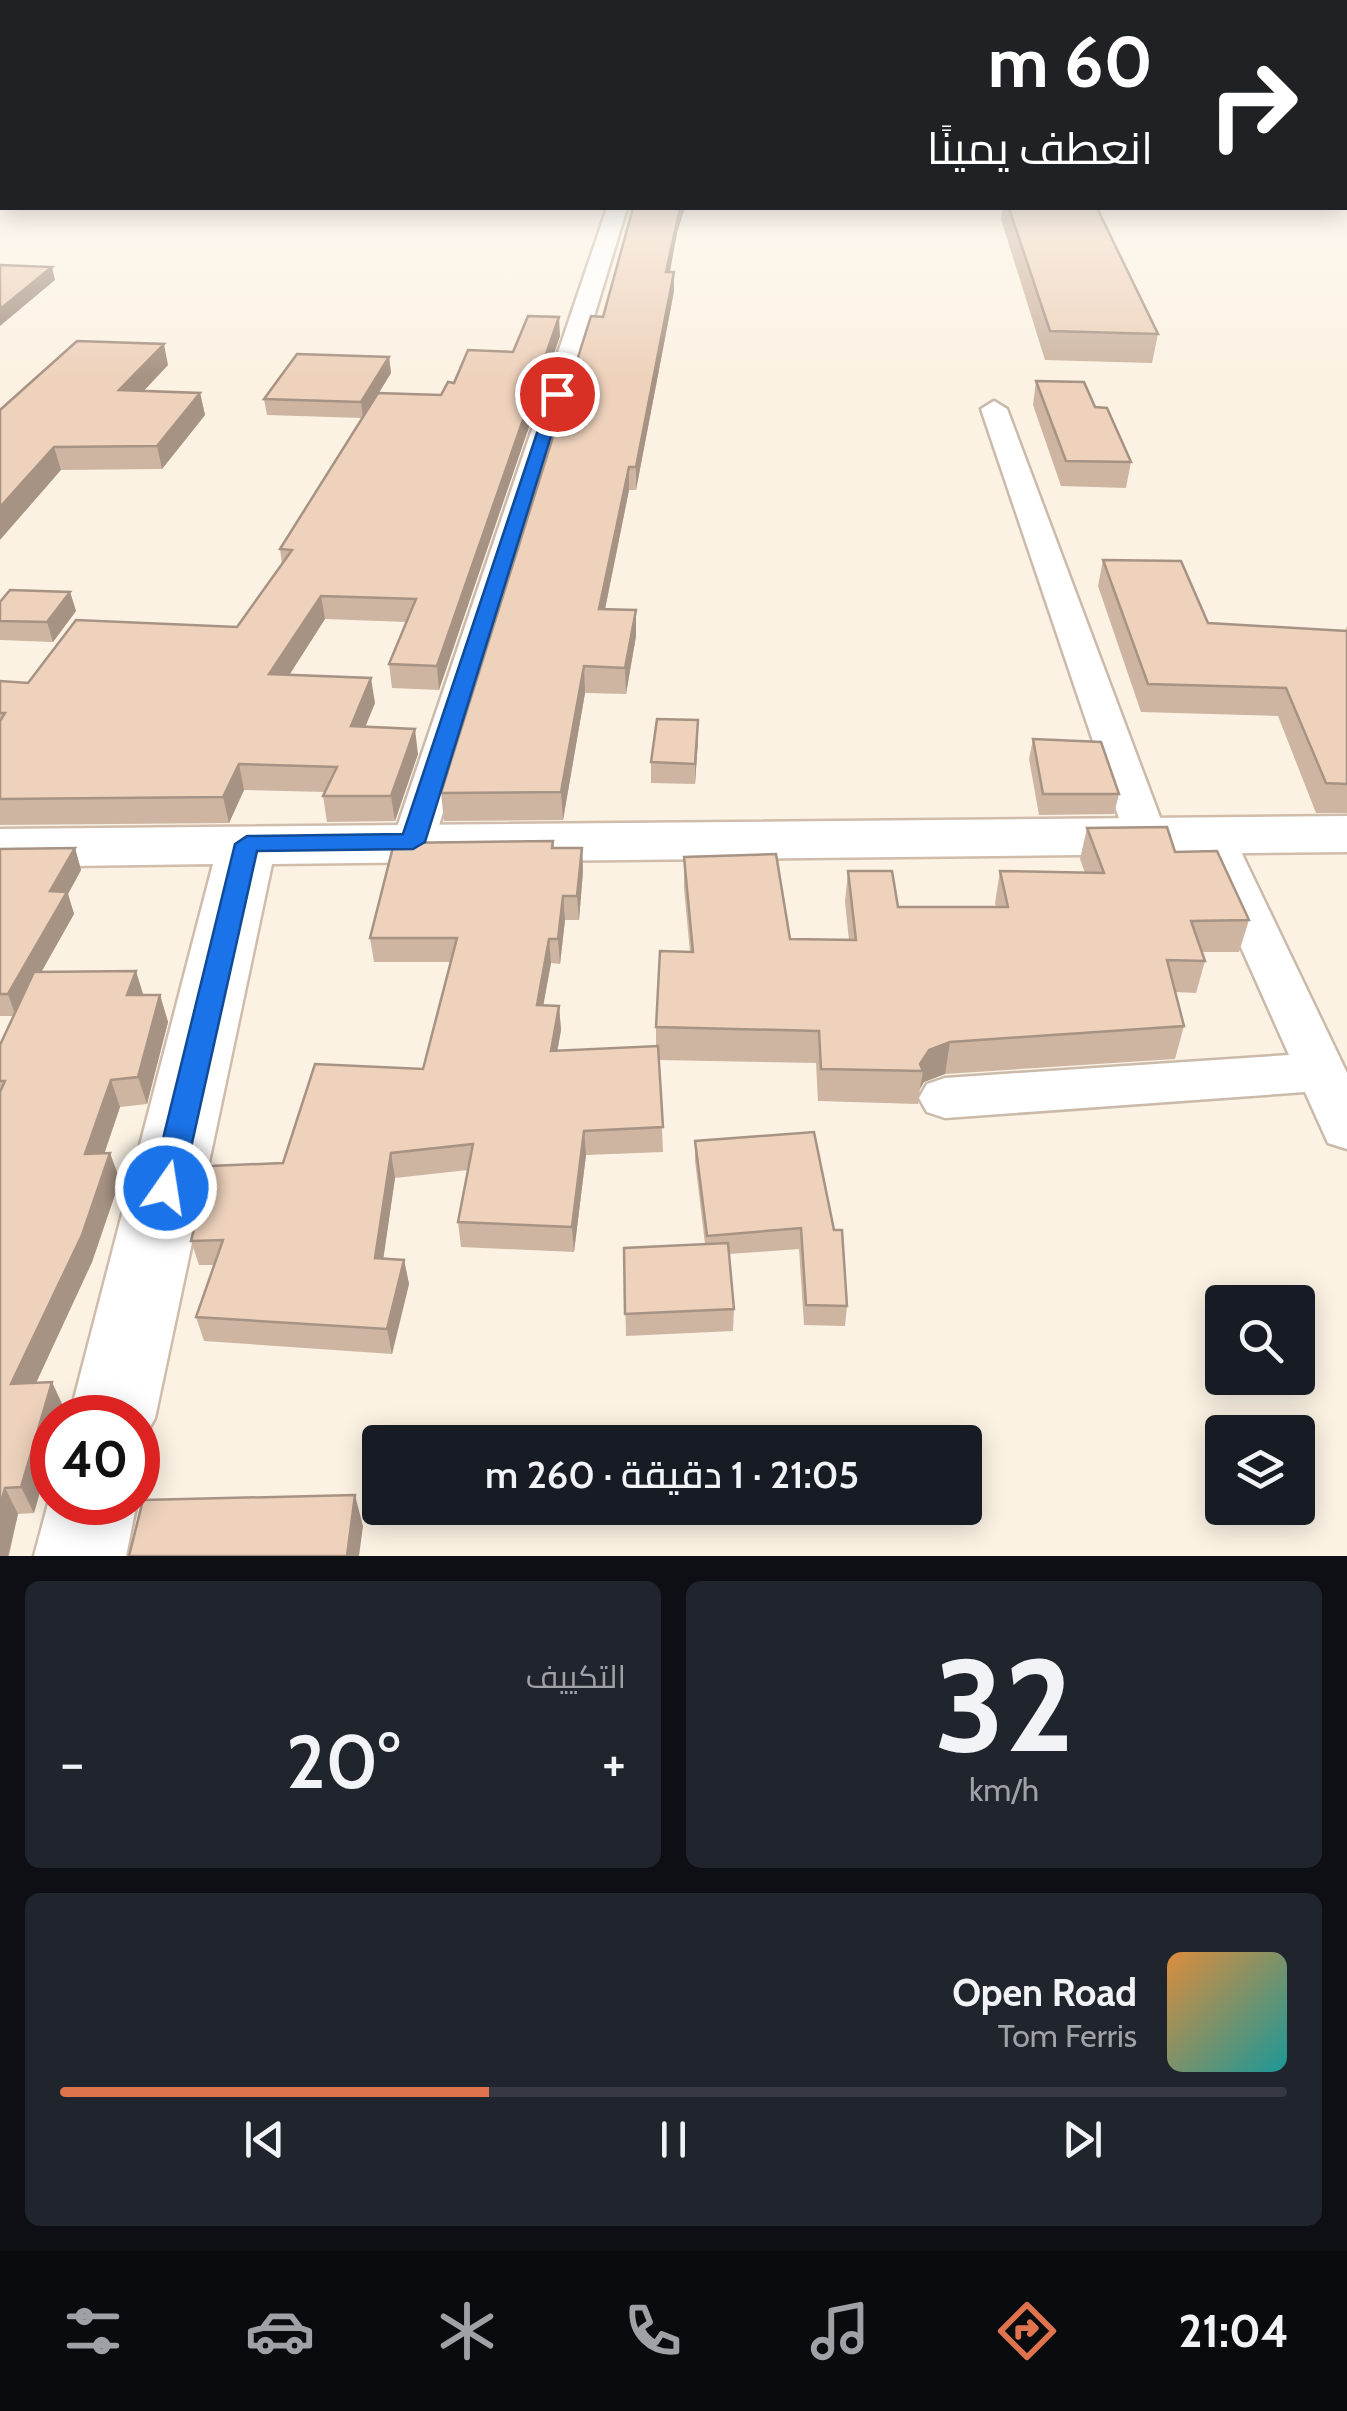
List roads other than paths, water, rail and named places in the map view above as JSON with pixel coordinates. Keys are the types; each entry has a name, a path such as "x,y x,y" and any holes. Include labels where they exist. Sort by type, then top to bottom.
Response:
{"main road":[{"path":"0,848 1347,834"},
{"path":"117,1395 247,844"},
{"path":"80,1556 87,1525"}],"street":[{"path":"413,842 609,233"},
{"path":"994,409 1146,836"},
{"path":"1212,836 1347,1128"},
{"path":"944,1098 1321,1072"}]}
